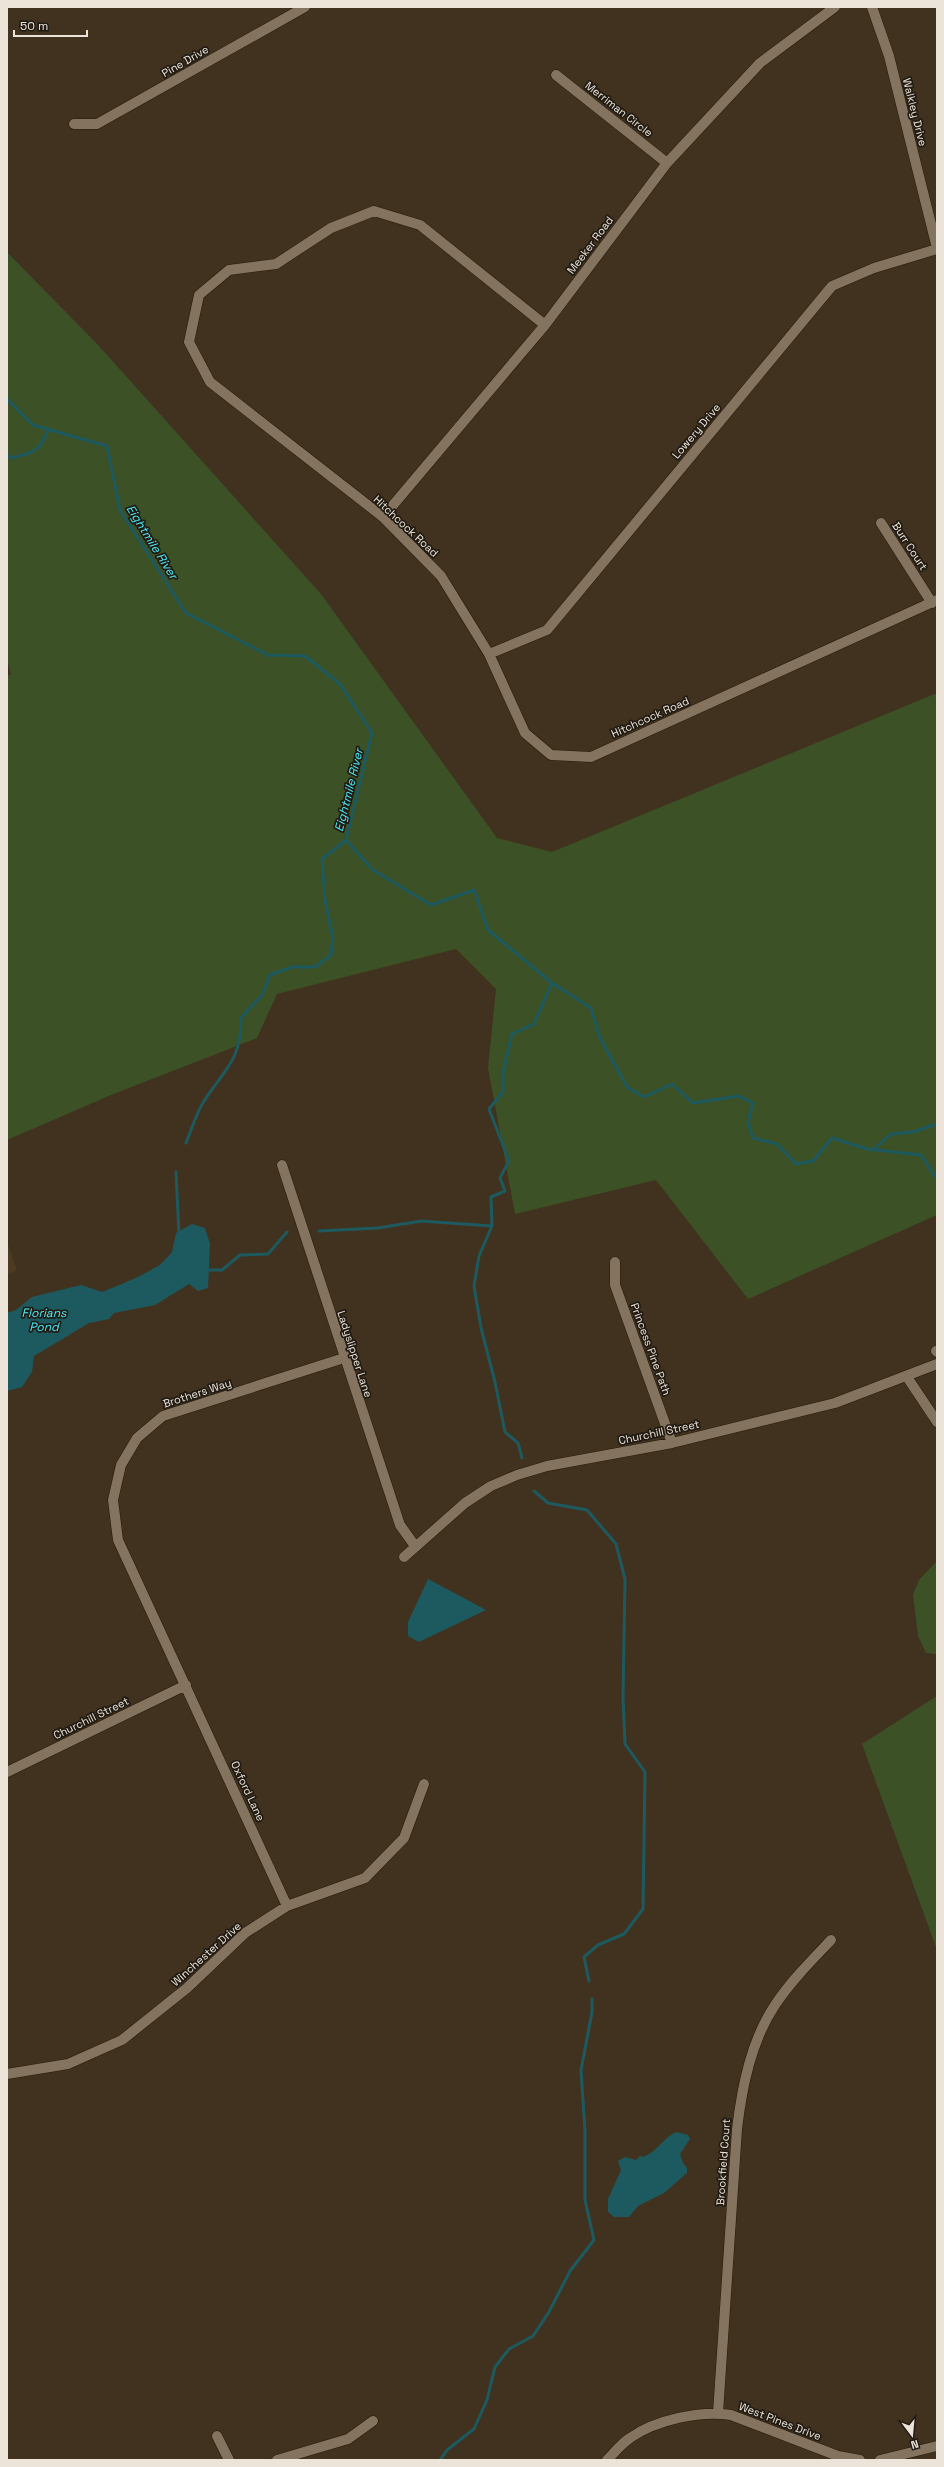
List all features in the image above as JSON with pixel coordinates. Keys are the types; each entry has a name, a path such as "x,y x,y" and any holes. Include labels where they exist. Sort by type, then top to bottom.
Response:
{"street":[{"name":"Pine Drive","path":"74,124 98,124 304,7"},
{"name":"Meeker Road","path":"383,517 545,325 667,163 760,63 835,7"},
{"name":"Walkley Drive","path":"872,7 889,56 937,248"},
{"name":"Merriman Circle","path":"556,75 667,163"},
{"name":"Hitchcock Road","path":"545,325 420,225 374,211 331,228 276,264 229,270 199,295 189,342 210,382 383,517 441,576 489,654 524,733 551,755 591,757 934,601"},
{"name":"Lowery Drive","path":"489,654 547,630 832,286 874,268 937,248"},
{"name":"Burr Court","path":"881,523 934,601"},
{"name":"Ladyslipper Lane","path":"282,1165 400,1525 415,1546"},
{"name":"Princess Pine Path","path":"615,1262 615,1285 672,1443"},
{"name":"Brothers Way","path":"186,1685 118,1540 113,1500 121,1464 137,1438 163,1416 344,1358"},
{"name":"Churchill Street","path":"404,1557 465,1503 491,1486 517,1475 547,1466 672,1443 835,1403 907,1377 937,1364"},
{"path":"907,1377 937,1422"},
{"name":"Churchill Street","path":"7,1772 186,1685"},
{"name":"Oxford Lane","path":"186,1685 287,1906"},
{"name":"Winchester Drive","path":"7,2074 68,2064 122,2040 187,1988 245,1933 287,1906 365,1878 404,1838 424,1784"},
{"name":"Brookfield Court","path":"718,2413 737,2129 742,2088 756,2043 774,2006 803,1969 831,1940"},
{"name":"West Pines Drive","path":"607,2460 630,2438 670,2420 718,2413 731,2415 838,2456 860,2460"},
{"path":"277,2460 348,2440 373,2421"},
{"path":"217,2436 229,2460"},
{"path":"880,2460 937,2446"}],"shaded area":[{"path":"7,1242 17,1270 7,1275"}],"green space":[{"path":"7,252 99,346 321,594 497,838 552,852 937,693 937,1215 748,1299 656,1180 515,1214 488,1068 496,989 456,949 277,994 257,1038 111,1095 7,1140 7,676 11,674 7,660"},
{"path":"937,1561 937,1654 926,1653 918,1636 913,1595 919,1580"},
{"path":"937,1696 937,1950 862,1744"}],"water":[{"name":"Florians Pond","path":"192,1224 205,1228 210,1244 208,1288 198,1291 189,1284 155,1305 114,1313 109,1319 89,1323 34,1356 32,1372 22,1387 7,1391 7,1313 16,1310 32,1297 81,1285 102,1292 136,1278 160,1265 172,1252 176,1233"},
{"path":"428,1579 486,1610 419,1642 408,1636 408,1622"},
{"path":"677,2132 688,2135 690,2139 680,2154 683,2163 687,2168 687,2173 664,2193 638,2206 629,2217 614,2217 608,2212 608,2199 621,2170 618,2161 625,2157 636,2160 640,2156 643,2157 657,2148 672,2134"}],"waterway":[{"name":"Eightmile River","path":"7,399 33,425 107,446 120,510 186,613 268,655 305,656 340,684 372,733 346,840 373,870 431,905 474,890 488,930 552,983 591,1008 600,1038 627,1087 644,1097 672,1084 693,1103 739,1096 753,1103 748,1122 753,1138 777,1144 796,1164 813,1161 832,1138 867,1149 921,1155 937,1179"},
{"path":"7,455 12,458 35,450 39,447 48,429"},
{"path":"186,1143 201,1106 231,1063 235,1054 239,1044 241,1018 262,995 270,975 292,967 315,967 331,955 333,938 325,900 322,859 346,840"},
{"path":"522,1458 518,1443 505,1432 495,1382 481,1328 474,1286 479,1256 492,1226 491,1197 505,1191 500,1178 509,1161 489,1109 503,1092 503,1073 512,1034 534,1024 552,983"},
{"path":"873,1150 891,1134 913,1132 937,1124"},
{"path":"176,1172 179,1235"},
{"path":"319,1231 378,1228 421,1221 492,1226"},
{"path":"206,1270 222,1270 240,1255 268,1254 287,1232"},
{"path":"534,1491 548,1503 587,1510 616,1544 625,1579 623,1697 625,1744 645,1772 643,1909 624,1934 598,1945 584,1957 589,1981"},
{"path":"440,2460 447,2450 474,2429 487,2400 495,2367 509,2349 533,2336 549,2312 570,2271 594,2240 585,2200 585,2130 581,2070 592,2012 592,1999"}]}
